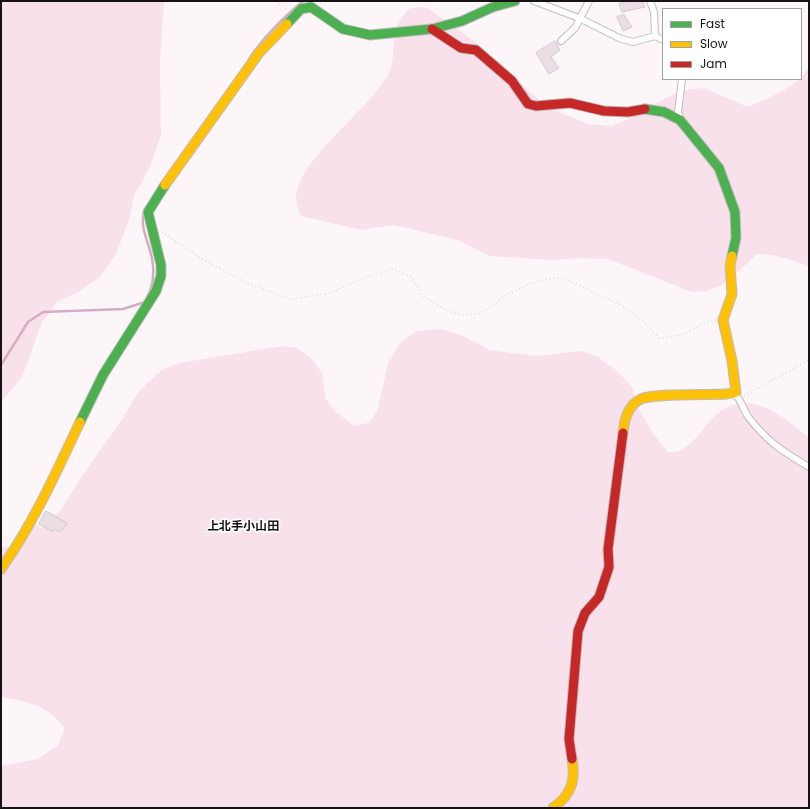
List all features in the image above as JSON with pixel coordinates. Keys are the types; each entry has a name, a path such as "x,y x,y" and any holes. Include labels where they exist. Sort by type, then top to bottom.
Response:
{"street":[{"path":"1,569 16,548 40,506 103,374 156,291 161,276 162,265 148,212 159,194 259,53 301,9 311,7 343,29 370,34 432,29 462,21 504,3 515,1"},
{"path":"534,1 579,18 620,38 633,42 656,36 662,39"},
{"path":"561,41 574,28 589,1"},
{"path":"650,1 654,12 656,36"},
{"path":"432,29 461,48 476,50 512,81 528,104 536,106 570,103 604,112 628,112 642,109 664,112 680,120 719,168 735,212 736,238 730,266 732,294 723,320 732,361 736,393 746,414 772,444 809,467"},
{"path":"680,120 678,112 682,80"},
{"path":"553,808 564,800 573,784 573,763 569,739 578,631 585,613 599,597 609,567 608,549 618,454 624,423 631,407 641,399 662,396 736,393"}],"path":[{"path":"276,1 294,16"},
{"path":"150,224 202,259 247,283 290,299 331,293 363,278 393,269 411,277 423,296 446,310 461,314 478,314 492,307 502,296 532,283 546,279 563,278 625,307 639,317 659,338 674,337 707,321 723,320"},
{"path":"736,393 745,396 809,360"}],"shaded area":[{"path":"1,1 164,1 160,63 161,135 150,167 134,196 129,220 116,254 100,277 78,292 57,302 42,322 22,377 1,402"},
{"path":"419,7 428,8 475,42 547,107 588,124 612,126 640,113 663,99 684,90 704,88 748,107 782,91 797,80 802,80 802,76 809,68 809,266 777,256 757,254 727,282 708,291 692,292 608,259 578,258 552,260 489,256 458,240 394,225 361,230 301,216 297,205 296,194 305,172 327,144 378,89 388,75 392,65 394,38 397,26 408,9"},
{"path":"441,329 463,336 489,350 536,356 581,351 598,357 617,371 632,387 637,406 654,435 668,452 680,451 695,439 713,418 725,408 738,404 750,403 763,407 787,420 809,438 809,808 1,808 1,766 38,759 58,745 65,728 58,720 44,709 29,703 1,697 1,548 13,546 35,524 42,528 60,511 80,479 121,421 139,391 162,370 179,363 283,346 297,348 312,359 323,375 325,398 337,413 354,426 368,423 377,412 388,364 399,344 416,331"}],"building":[{"path":"628,1 642,1 645,7 622,12 619,4"},
{"path":"624,15 632,27 623,31 617,17"},
{"path":"555,41 560,50 551,57 559,68 549,74 536,53"},
{"path":"46,511 67,523 61,532 54,529 53,532 39,524"}],"waterway":[{"path":"249,59 274,28 303,1"},
{"path":"145,209 143,216 144,231 151,253 153,271 152,283 147,297"},
{"path":"1,365 28,322 43,312 123,309 145,302"}],"traffic: fast":[{"path":"287,24 301,9 311,7 343,29 370,35 432,29 462,21 493,7 515,1"},
{"path":"645,109 664,112 680,120 719,168 735,212 736,238 732,256"},
{"path":"80,422 103,375 156,291 161,276 161,265 148,212 165,185"}],"traffic: slow":[{"path":"165,185 259,53 287,24"},
{"path":"623,433 624,423 630,409 641,399 657,396 727,394 736,392 732,361 723,320 732,294 730,266 732,256"},
{"path":"1,569 13,552 34,516 80,422"},
{"path":"553,808 564,798 571,787 573,774 572,759"}],"traffic: jam":[{"path":"432,29 461,48 476,50 512,81 528,104 536,106 570,103 604,111 628,112 645,109"},
{"path":"572,759 569,739 578,631 585,613 599,597 609,567 608,549 623,433"}],"district":[{"name":"上北手小山田","path":"243,527"}]}
